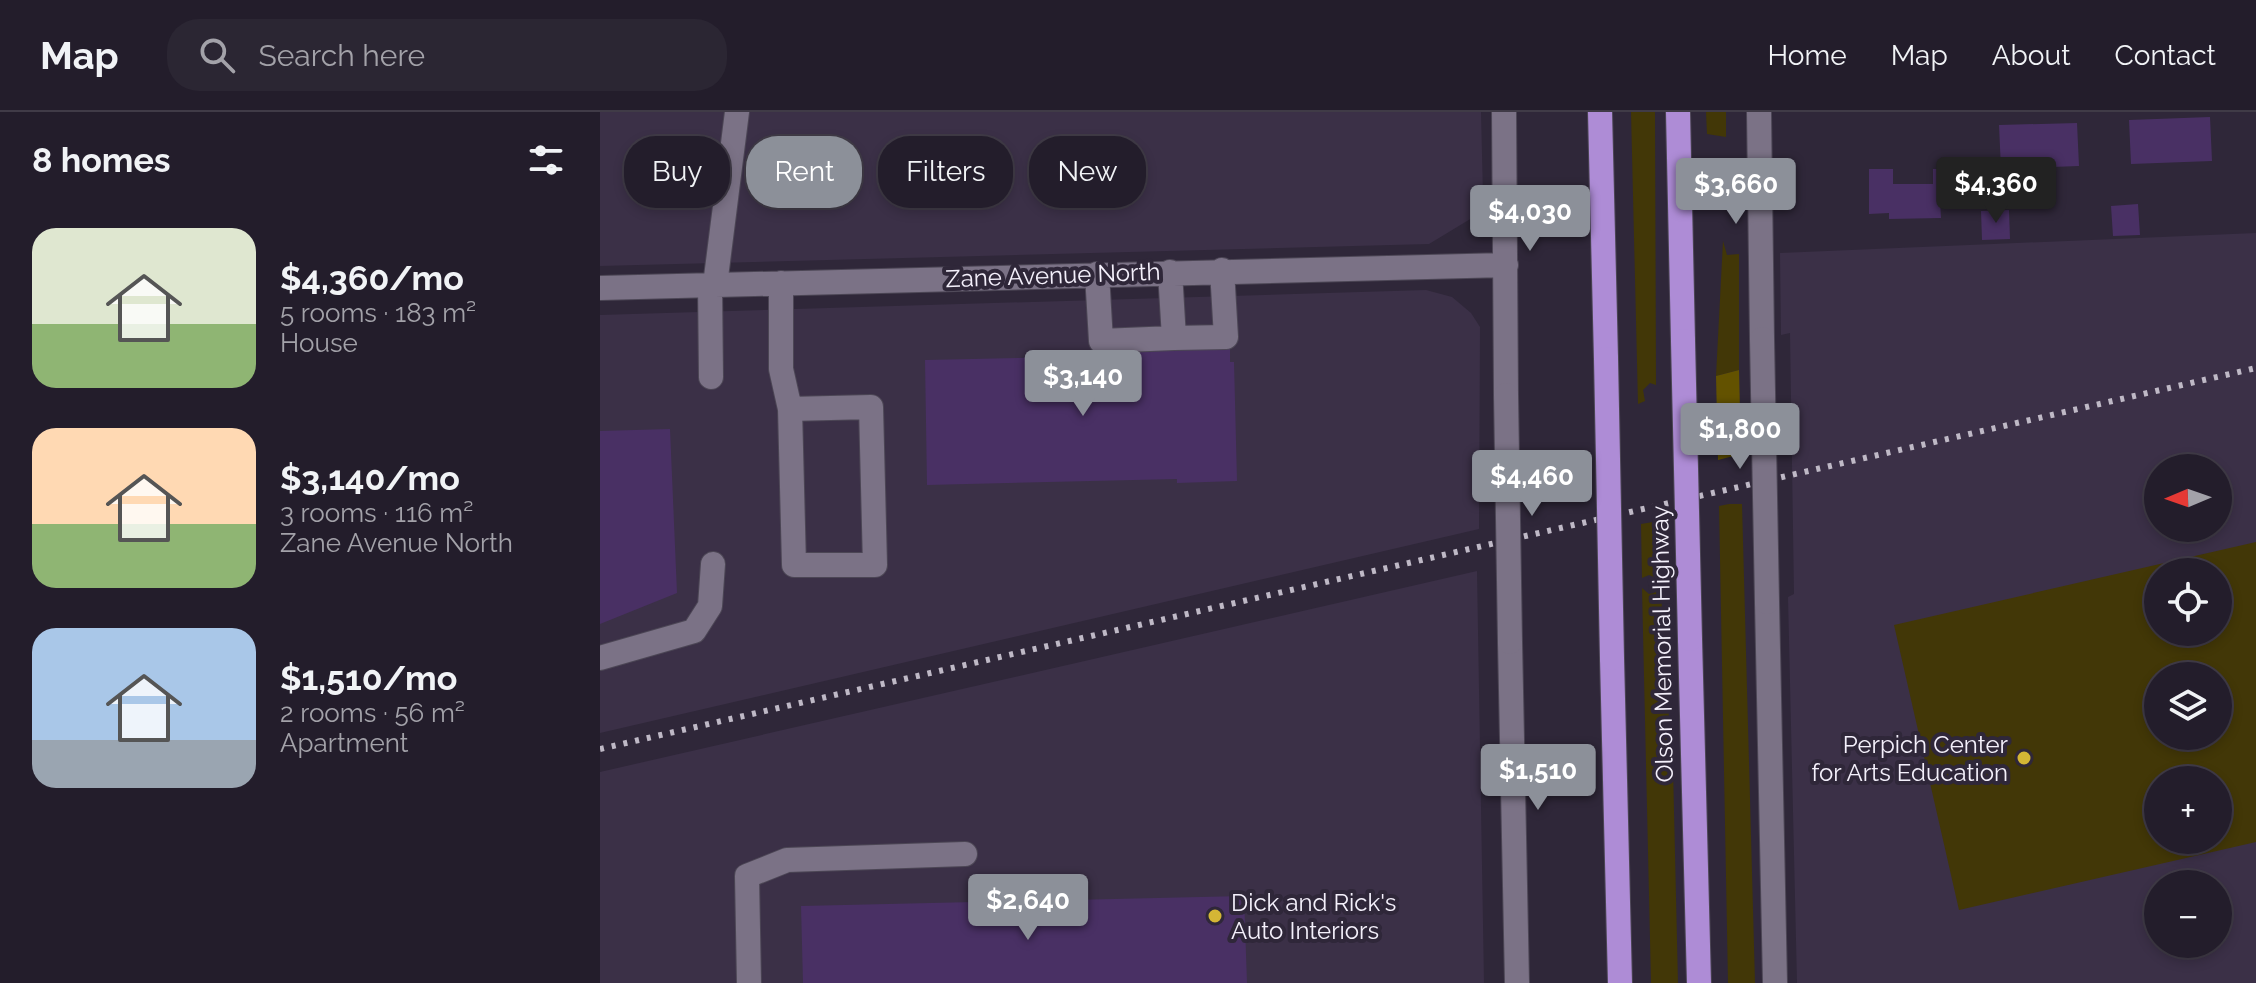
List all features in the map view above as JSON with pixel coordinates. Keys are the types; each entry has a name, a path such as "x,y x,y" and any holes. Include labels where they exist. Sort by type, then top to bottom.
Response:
{"highway":[{"name":"Olson Memorial Highway","path":"1600,112 1620,983"},
{"name":"Olson Memorial Highway","path":"1678,112 1699,983"}],"street":[{"path":"711,377 713,285 737,112"},
{"path":"1504,112 1517,983"},
{"path":"1759,112 1775,983"},
{"name":"Zane Avenue North","path":"600,288 1506,265"},
{"path":"1097,274 1101,341 1226,337 1222,270"},
{"path":"1170,272 1174,338"},
{"path":"781,283 781,369 790,409 794,565 875,565 871,407 790,409"},
{"path":"600,658 694,631 710,606 713,564"},
{"path":"749,983 747,876 787,860 965,854"}],"shaded area":[{"path":"600,112 1481,112 1483,196 1472,218 1429,244 600,266"},
{"path":"1631,112 1655,112 1656,385 1650,383 1643,390 1645,401 1638,404"},
{"path":"1706,112 1726,112 1726,137 1707,134"},
{"path":"2256,233 2256,983 1797,983 1788,597 1794,594 1790,333 1781,335 1780,253"},
{"path":"1723,241 1727,255 1739,254 1739,370 1716,376"},
{"path":"1426,290 1452,297 1471,313 1480,327 1479,529 600,733 600,315"},
{"path":"1739,370 1741,454 1718,460 1716,376"},
{"path":"1742,504 1755,983 1728,983 1719,506"},
{"path":"1659,521 1663,643 1673,768 1678,983 1651,983 1642,588 1649,594 1657,588 1654,577 1649,575 1642,578 1641,524"},
{"path":"2256,542 2256,842 2232,847 2232,766 2144,766 2144,854 2204,854 1959,910 1894,625 2144,568 2144,646 2232,646 2232,558 2186,558"},
{"path":"1477,571 1484,983 600,983 600,772"}],"building":[{"path":"2210,117 2212,161 2131,164 2129,120"},
{"path":"2077,123 2079,166 2001,169 1999,125"},
{"path":"1869,169 1893,169 1893,184 1933,184 1933,169 1954,169 1954,199 1940,199 1941,218 1889,219 1889,213 1869,214"},
{"path":"2138,204 2140,235 2113,236 2111,206"},
{"path":"2009,210 2010,239 1982,240 1981,211"},
{"path":"1230,347 1230,362 1234,362 1237,481 1177,483 1177,479 927,485 925,360 1063,357 1062,351"},
{"path":"670,429 677,593 600,624 600,431"},
{"path":"1244,896 1247,983 803,983 801,906"}],"railway":[{"path":"600,749 2256,368"}],"place":[{"name":"Perpich Center for Arts Education","path":"2024,758"},
{"name":"Dick and Rick's Auto Interiors","path":"1215,916"}]}
